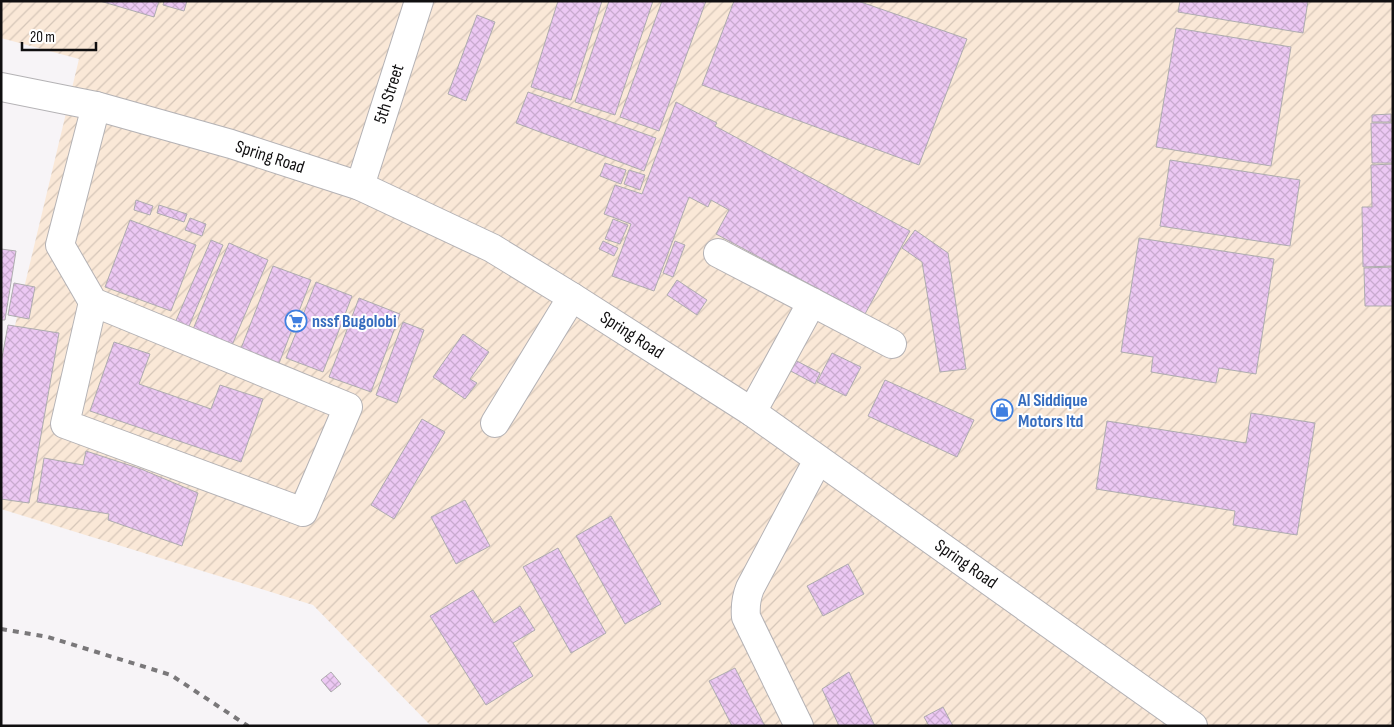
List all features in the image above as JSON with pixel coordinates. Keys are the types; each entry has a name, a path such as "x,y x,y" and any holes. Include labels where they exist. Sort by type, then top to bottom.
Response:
{"main road":[{"name":"5th Street","path":"360,186 419,1"},
{"name":"Spring Road","path":"1,87 96,106 231,144 360,186 492,248 752,412 1193,726"},
{"path":"93,302 65,424 303,512 348,407 93,302 60,245 96,106"},
{"path":"718,253 892,344"},
{"path":"495,423 572,297"},
{"path":"752,412 812,302"},
{"path":"799,726 746,617 745,607 746,597 750,588 818,460"}],"shaded area":[{"path":"1,1 1393,1 1393,726 431,726 313,605 1,509 1,384 79,59 1,38"}],"building":[{"path":"100,1 159,1 154,17"},
{"path":"164,1 187,1 184,11 163,5"},
{"path":"558,1 602,1 571,100 531,87"},
{"path":"609,1 653,1 615,115 575,102"},
{"path":"662,1 706,1 659,131 620,117"},
{"path":"734,1 858,1 967,39 919,165 702,85"},
{"path":"1180,1 1308,1 1303,33 1178,12"},
{"path":"477,15 495,22 466,101 448,94"},
{"path":"1176,28 1291,47 1271,166 1156,147"},
{"path":"528,92 656,138 644,171 516,123"},
{"path":"676,102 717,123 715,126 910,231 865,314 716,234 729,210 711,200 708,207 689,197 654,291 612,276 631,224 604,214 615,185 642,194"},
{"path":"1391,114 1391,122 1372,122 1372,115"},
{"path":"1371,123 1393,123 1393,163 1372,163"},
{"path":"1170,160 1300,180 1290,246 1160,226"},
{"path":"605,163 626,170 621,184 600,176"},
{"path":"1393,164 1393,266 1363,267 1362,207 1372,207 1371,165"},
{"path":"629,170 645,175 640,190 624,184"},
{"path":"136,200 153,206 150,215 134,210"},
{"path":"159,205 187,214 184,222 157,213"},
{"path":"190,218 206,224 202,236 185,230"},
{"path":"613,219 628,225 620,244 605,239"},
{"path":"130,220 196,245 171,311 105,287"},
{"path":"915,230 948,253 966,369 940,372 922,262 902,248"},
{"path":"1139,238 1274,259 1256,374 1219,368 1216,383 1151,372 1153,357 1121,352"},
{"path":"211,240 223,245 187,331 174,325"},
{"path":"603,241 618,248 614,256 599,249"},
{"path":"675,241 685,245 673,277 663,273"},
{"path":"229,243 268,260 230,350 191,334"},
{"path":"1,249 16,251 5,320 1,320"},
{"path":"273,266 311,280 278,366 240,351"},
{"path":"1393,267 1393,306 1365,306 1364,268"},
{"path":"677,280 707,300 697,315 667,295"},
{"path":"316,282 352,296 323,372 286,358"},
{"path":"14,283 35,287 29,319 8,315"},
{"path":"359,298 400,314 371,392 329,377"},
{"path":"403,322 424,330 397,403 376,395"},
{"path":"8,325 59,333 29,503 1,499 1,363"},
{"path":"463,334 489,352 470,379 477,383 465,399 433,377"},
{"path":"114,342 150,354 139,384 211,409 220,385 263,399 241,462 90,411"},
{"path":"832,353 861,367 846,396 817,382"},
{"path":"791,358 820,373 815,384 785,368"},
{"path":"885,380 974,420 957,457 868,416"},
{"path":"1251,413 1315,423 1297,535 1233,525 1235,511 1096,489 1107,421 1246,443"},
{"path":"422,419 445,432 394,519 371,505"},
{"path":"86,451 141,469 198,493 182,546 108,520 109,514 37,502 44,458 83,465"},
{"path":"465,500 490,546 456,564 431,517"},
{"path":"611,516 661,604 625,624 576,536"},
{"path":"558,548 606,633 571,653 523,567"},
{"path":"848,564 864,594 823,616 807,586"},
{"path":"473,590 494,623 520,606 535,630 513,643 533,676 486,705 430,616"},
{"path":"735,668 765,726 732,726 709,681"},
{"path":"331,672 341,684 331,692 321,680"},
{"path":"849,672 875,726 839,726 822,689"},
{"path":"943,707 953,726 929,726 924,717"}],"railway":[{"path":"1,629 48,637 171,675 248,726"}],"place":[{"name":"nssf Bugolobi","path":"296,321"},
{"name":"Al Siddique Motors ltd","path":"1002,410"}]}
